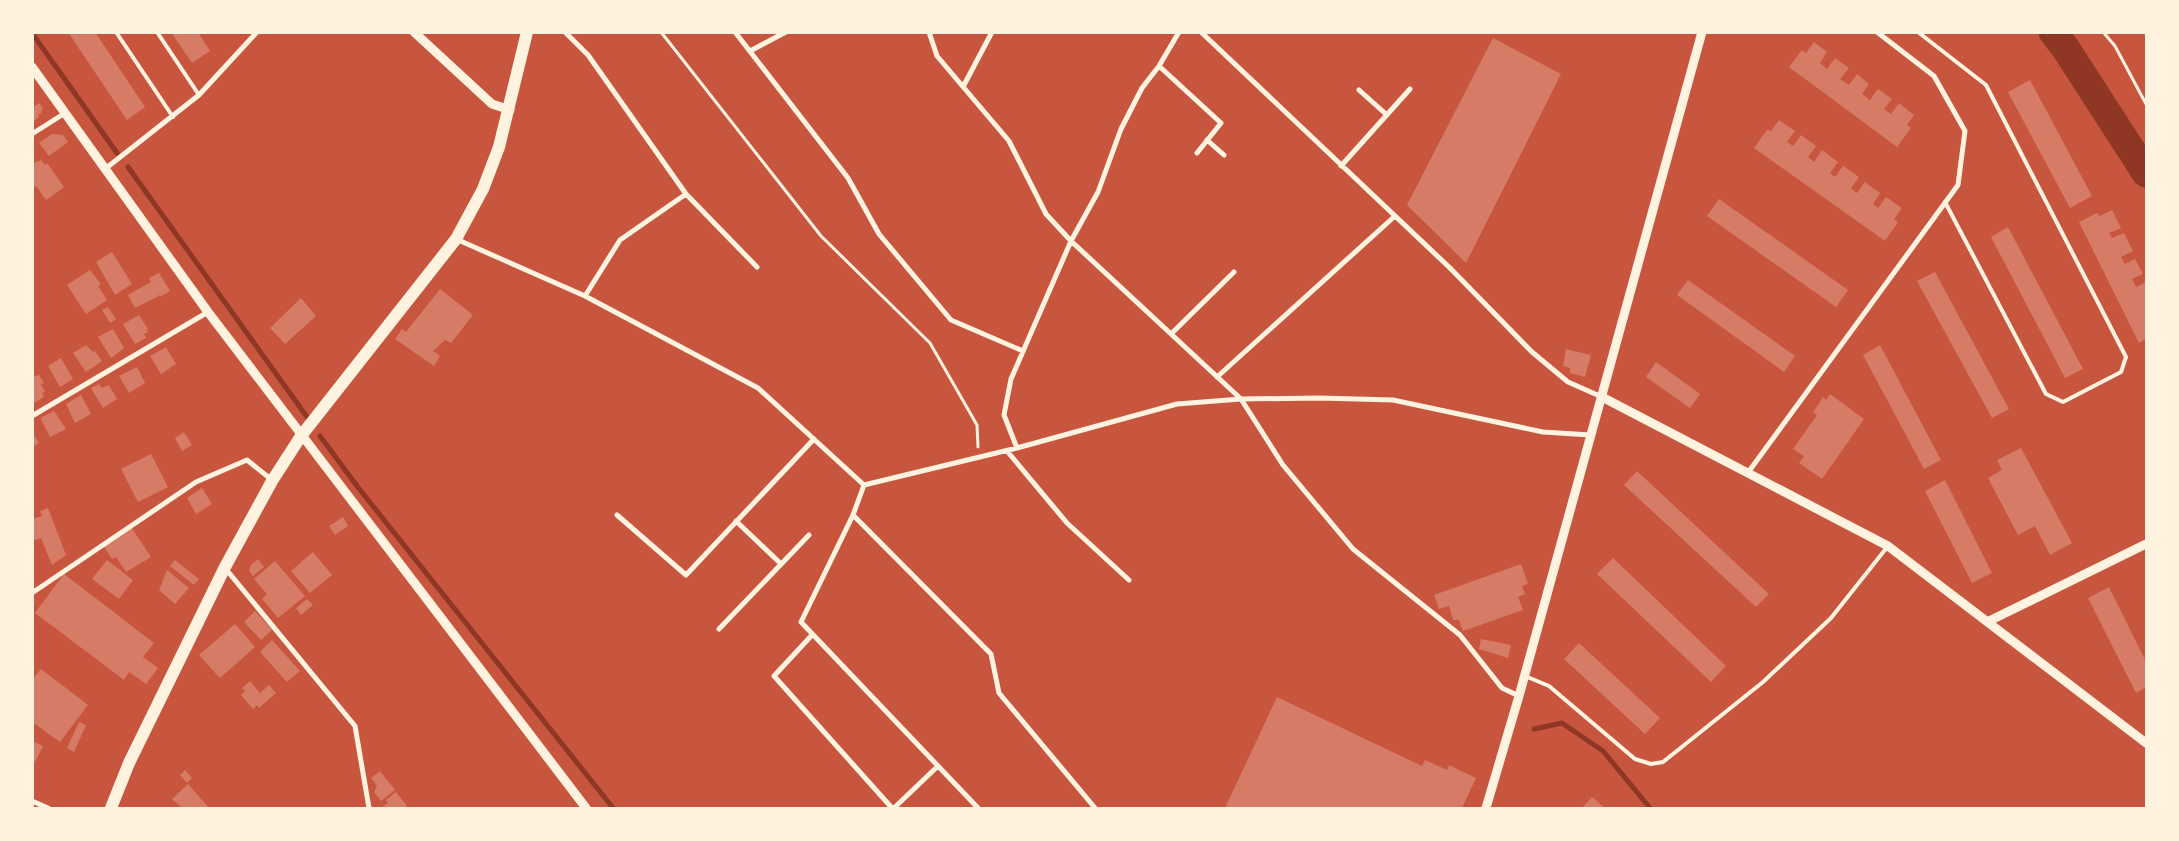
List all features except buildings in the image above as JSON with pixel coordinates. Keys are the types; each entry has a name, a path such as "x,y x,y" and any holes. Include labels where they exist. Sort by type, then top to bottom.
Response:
{"main road":[{"path":"113,808 129,762 225,567 272,480 302,436 456,239 483,189 499,147 510,110 527,32"}],"street":[{"path":"105,169 199,95 257,32"},
{"path":"414,32 492,104 510,110"},
{"path":"565,32 588,55 686,194 757,267"},
{"path":"735,32 848,178 878,234 951,320 1024,351"},
{"path":"750,52 786,32"},
{"path":"929,32 937,56 964,85 1009,140 1046,214 1071,241 1241,399 1283,465 1353,549 1460,635 1502,688 1519,696"},
{"path":"964,85 992,32"},
{"path":"1017,448 1004,414 1011,379 1071,241 1098,192 1121,129 1142,88 1159,66 1179,32"},
{"path":"1201,32 1450,268 1532,352 1568,382 1602,397 1888,546 1989,621 2146,743"},
{"path":"1486,808 1525,676 1702,32"},
{"path":"1747,474 1958,185 1965,131 1934,76 1878,33"},
{"path":"1159,66 1221,123 1197,153"},
{"path":"32,67 208,312 586,808"},
{"path":"1341,166 1410,89"},
{"path":"1359,90 1387,114"},
{"path":"32,134 65,113"},
{"path":"1207,140 1224,155"},
{"path":"585,296 620,240 686,194"},
{"path":"1217,377 1395,216"},
{"path":"456,239 585,296 758,388 864,485"},
{"path":"1171,334 1234,272"},
{"path":"32,416 208,312"},
{"path":"864,485 1006,451 1177,404 1241,399 1319,398 1393,400 1543,432 1590,435"},
{"path":"617,515 686,575 814,439"},
{"path":"1006,451 1067,523 1129,580"},
{"path":"32,593 196,482 247,460 272,480"},
{"path":"864,485 853,515 801,622 978,808"},
{"path":"853,515 991,654 999,693 1095,808"},
{"path":"736,521 780,563"},
{"path":"719,628 809,535"},
{"path":"1989,621 2146,544"},
{"path":"225,567 355,726 369,808"},
{"path":"812,634 774,676 893,808 938,766"},
{"path":"32,801 48,808"}],"lane":[{"path":"116,32 172,117"},
{"path":"157,32 199,95"},
{"path":"1878,33 1886,32"},
{"path":"1918,32 1986,85 2126,357 2121,372 2063,402 2046,394 1946,202"},
{"path":"1525,676 1549,686 1635,759 1651,764 1663,762 1763,682 1831,618 1888,546"}],"path":[{"path":"661,32 821,236 930,343 977,425 978,458"},
{"path":"2103,32 2115,46 2146,104"}],"waterway":[{"path":"2053,32 2146,173"},
{"path":"32,33 117,153"},
{"path":"128,167 307,417"},
{"path":"320,436 357,486 613,808"},
{"path":"1534,729 1562,723 1603,751 1650,808"}]}
